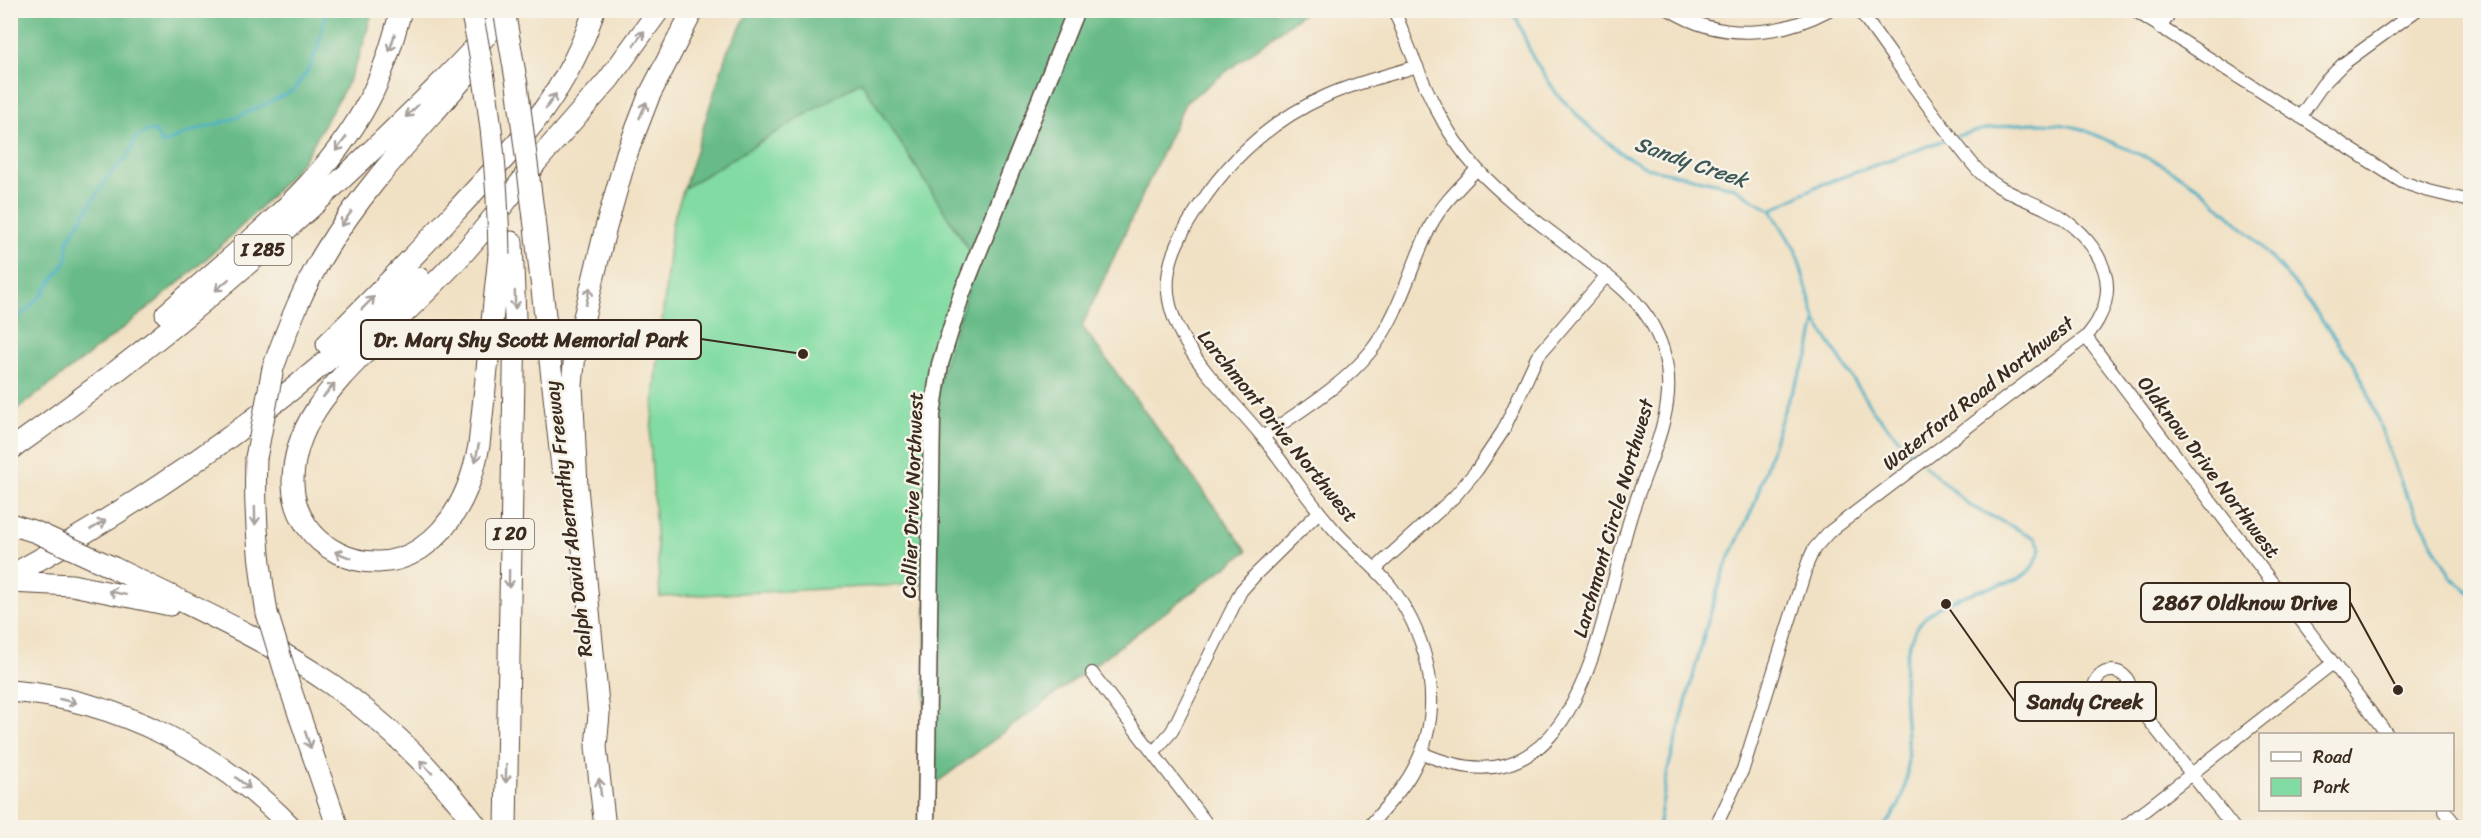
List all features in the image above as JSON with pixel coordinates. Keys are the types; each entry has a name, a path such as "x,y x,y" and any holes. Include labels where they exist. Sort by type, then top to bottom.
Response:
{"highway":[{"path":"18,445 251,238 323,167 344,140 369,100 392,45 401,10"},
{"path":"471,10 482,68 492,138 497,197 506,249 479,445 473,470 460,503 447,523 432,539 406,555 389,561 371,562 352,559 336,553 313,535 303,521 296,502 294,471 306,426 317,406 331,387 466,250 535,164 609,79 659,10"},
{"name":"I 20","path":"483,10 499,101 506,249 515,318 506,827"},
{"name":"Ralph David Abernathy Freeway","path":"504,10 517,85 534,218 596,747"},
{"name":"I 285","path":"18,445 152,343 275,239 381,142 483,40 508,10"},
{"path":"253,419 389,282 529,132 549,105 569,71 594,10"},
{"path":"605,828 596,747 599,714 572,416 575,354 604,231 627,153 649,96 693,10"},
{"path":"338,828 267,613 258,565 255,527 256,458 273,368 298,302 327,247 359,201 467,74 483,40"},
{"path":"10,576 155,490 253,419 322,365 372,322 535,164"},
{"path":"10,524 45,536 114,568 233,627 309,670 379,721 434,776 478,828"},
{"path":"10,582 55,584 109,591 170,605 233,627"},
{"path":"10,691 87,705 153,729 201,754 230,773 260,797 292,828"}],"main road":[{"name":"Collier Drive Northwest","path":"926,828 932,414 940,364 962,293 1076,10"}],"street":[{"name":"Larchmont Circle Northwest","path":"1394,10 1442,120 1478,169 1510,200 1635,299 1654,328 1666,361 1669,396 1664,428 1630,518 1605,618 1589,665 1562,723 1545,742 1524,756 1499,766 1472,768 1445,763 1422,753"},
{"path":"1670,10 1703,26 1746,33 1791,27 1828,10"},
{"name":"Waterford Road Northwest","path":"1715,828 1743,769 1814,549 1828,533 2086,337 2100,317 2106,294 2104,269 2093,246 2070,223 2047,209 2005,191 1977,169 1859,10"},
{"path":"2134,10 2402,182 2470,201"},
{"path":"2160,28 2172,10"},
{"path":"2300,117 2323,84 2343,64 2417,10"},
{"name":"Larchmont Drive Northwest","path":"1368,828 1402,786 1422,753 1432,710 1428,666 1404,608 1375,569 1340,537 1263,437 1192,353 1181,336 1169,303 1168,284 1174,253 1182,233 1213,185 1241,152 1292,112 1328,95 1417,66"},
{"path":"1263,437 1336,384 1371,351 1398,304 1432,224 1451,197 1478,169"},
{"path":"1375,569 1454,496 1478,470 1503,431 1537,357 1607,275"},
{"name":"Oldknow Drive Northwest","path":"2086,337 2386,733"},
{"path":"1153,753 1172,731 1241,591 1319,512"},
{"path":"2125,826 2333,663"},
{"path":"1092,674 1210,828"},
{"path":"2129,695 2193,773 2234,828"},
{"path":"2445,811 2458,828"}],"green space":[{"path":"11,10 372,11 363,44 338,101 305,157 268,200 199,266 162,297 11,414"},
{"path":"749,11 1306,11 1185,103 1082,326 1247,551 924,792 928,416 977,262 861,81 684,188 727,52"},
{"path":"861,81 977,262 924,584 660,597 650,440 672,224 684,188"}],"waterway":[{"path":"10,325 41,296 67,260 68,240 109,175 129,155 135,139 145,132 155,131 162,144 190,132 233,119 293,91 307,72 317,49 327,10"},
{"name":"Sandy Creek","path":"1513,10 1533,58 1557,94 1588,126 1622,154 1647,168 1733,187 1771,210 1796,251 1816,321 1874,412 1919,461"},
{"path":"1957,136 2020,124 2067,125 2082,129 2163,165 2200,188 2254,238 2302,293 2354,364 2367,390 2402,486 2451,577 2470,593"},
{"path":"1771,210 1815,187 1947,139"},
{"path":"1658,828 1668,769 1723,572 1754,505 1785,407 1809,354 1816,321"},
{"name":"Sandy Creek","path":"1883,828 1896,811 1905,786 1908,764 1904,674 1907,653 1914,633 1920,623 1939,607 2021,577 2032,567 2041,548 2035,538 1969,505 1924,465"}],"place":[{"name":"Dr. Mary Shy Scott Memorial Park","path":"803,354"},
{"name":"Sandy Creek","path":"1946,604"},
{"name":"2867 Oldknow Drive","path":"2398,690"}]}
